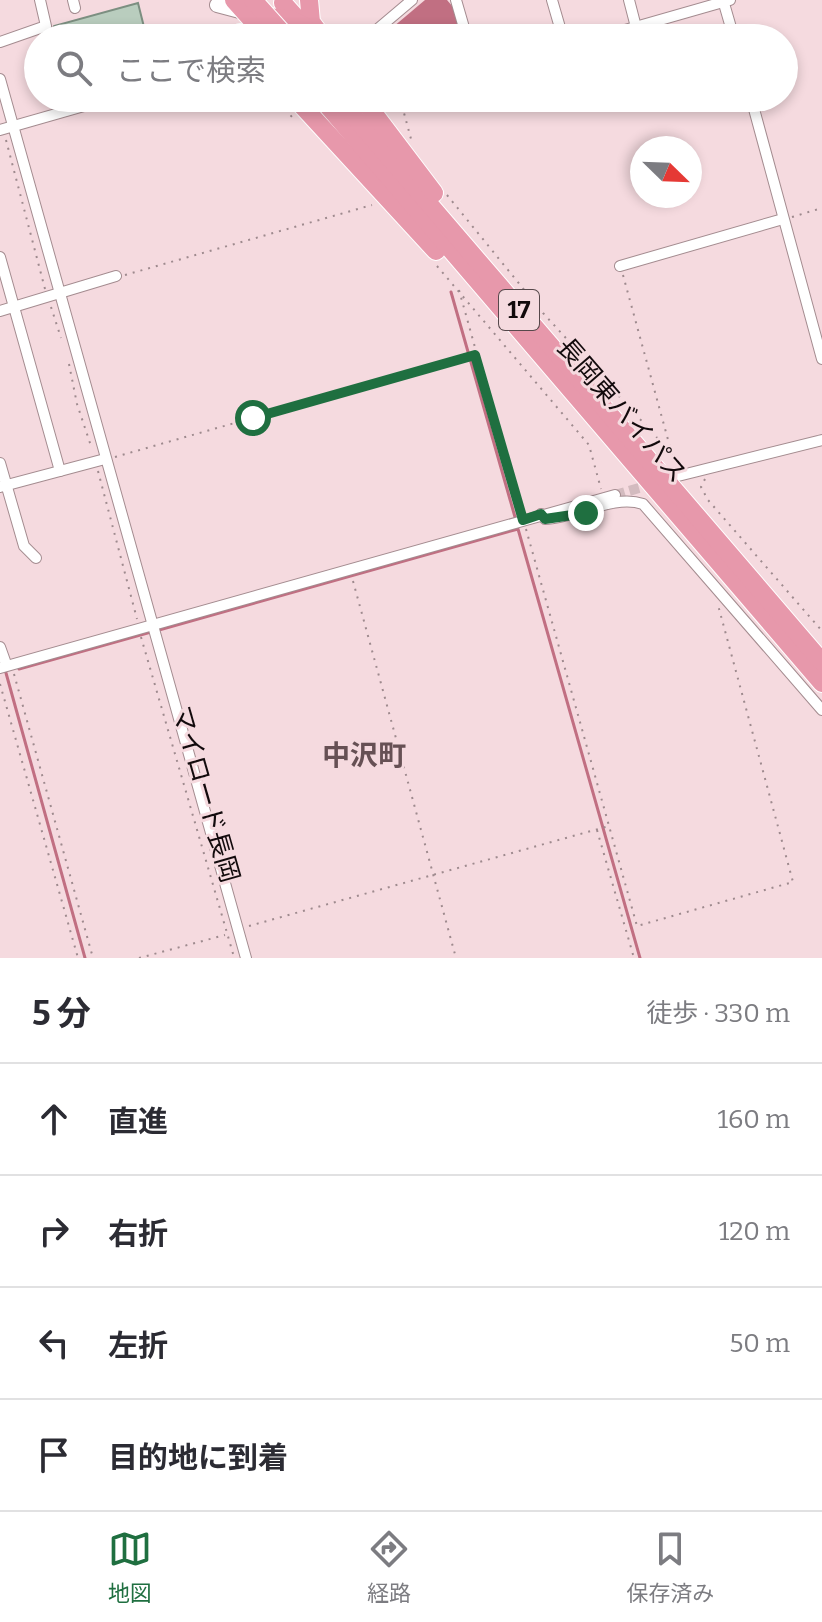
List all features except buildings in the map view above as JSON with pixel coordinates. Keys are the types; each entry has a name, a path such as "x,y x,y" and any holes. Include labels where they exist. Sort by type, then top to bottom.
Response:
{"highway":[{"path":"309,0 312,24"},
{"path":"280,1 302,24"},
{"path":"221,2 250,24"},
{"path":"258,5 298,24"},
{"path":"258,5 275,24"},
{"name":"17","path":"308,112 391,204 569,388"},
{"name":"長岡東バイパス","path":"333,112 822,683"},
{"name":"長岡東バイパス","path":"350,112 822,662"},
{"name":"17","path":"373,112 474,243 587,376 701,521"}],"street":[{"path":"40,0 46,24"},
{"path":"384,24 412,0"},
{"path":"456,0 463,24"},
{"path":"552,0 559,24"},
{"path":"629,0 635,24"},
{"path":"221,2 233,12 280,1"},
{"path":"646,24 725,1 731,24"},
{"path":"221,2 233,24"},
{"path":"246,24 258,5"},
{"path":"0,42 24,34"},
{"path":"0,79 6,130 61,294 246,958"},
{"path":"6,130 66,112"},
{"path":"755,112 822,359"},
{"path":"620,266 783,219"},
{"path":"0,257 60,471"},
{"path":"0,311 116,276"},
{"path":"678,476 822,440"},
{"path":"3,486 105,459"},
{"path":"0,463 3,486 24,546 36,558"},
{"path":"0,647 5,664 155,629 541,514 615,495"},
{"path":"541,514 545,519 566,518 627,501 643,504 822,710"}],"path":[{"path":"287,112 294,119"},
{"path":"404,112 411,138"},
{"path":"6,130 47,294"},
{"path":"441,188 523,290 673,460 687,465"},
{"path":"116,276 377,202"},
{"path":"783,219 822,208"},
{"path":"428,257 589,445 602,487 599,492"},
{"path":"620,266 673,460"},
{"path":"459,290 473,355 523,520 637,926 793,882 712,584"},
{"path":"50,305 62,341"},
{"path":"66,353 77,404 94,453"},
{"path":"105,459 473,355"},
{"path":"98,471 137,621"},
{"path":"707,477 701,487 708,500 822,631"},
{"path":"352,578 456,958"},
{"name":"マイロード長岡","path":"142,639 219,903 225,935 235,958"},
{"path":"5,664 93,958"},
{"path":"0,684 78,958"},
{"path":"139,958 609,826"},
{"path":"599,829 634,958"}],"shaded area":[{"path":"425,0 447,0 453,7 457,24 397,24"}],"waterway":[{"path":"451,292 515,517"},
{"path":"159,630 518,529 640,958"},
{"path":"19,669 151,632"},
{"path":"6,673 85,958"}],"tunnel":[{"path":"615,495 653,484"}],"district":[{"name":"中沢町","path":"364,755"}],"route":[{"path":"253,418 475,355 523,520 541,514 545,519 586,513"}]}
